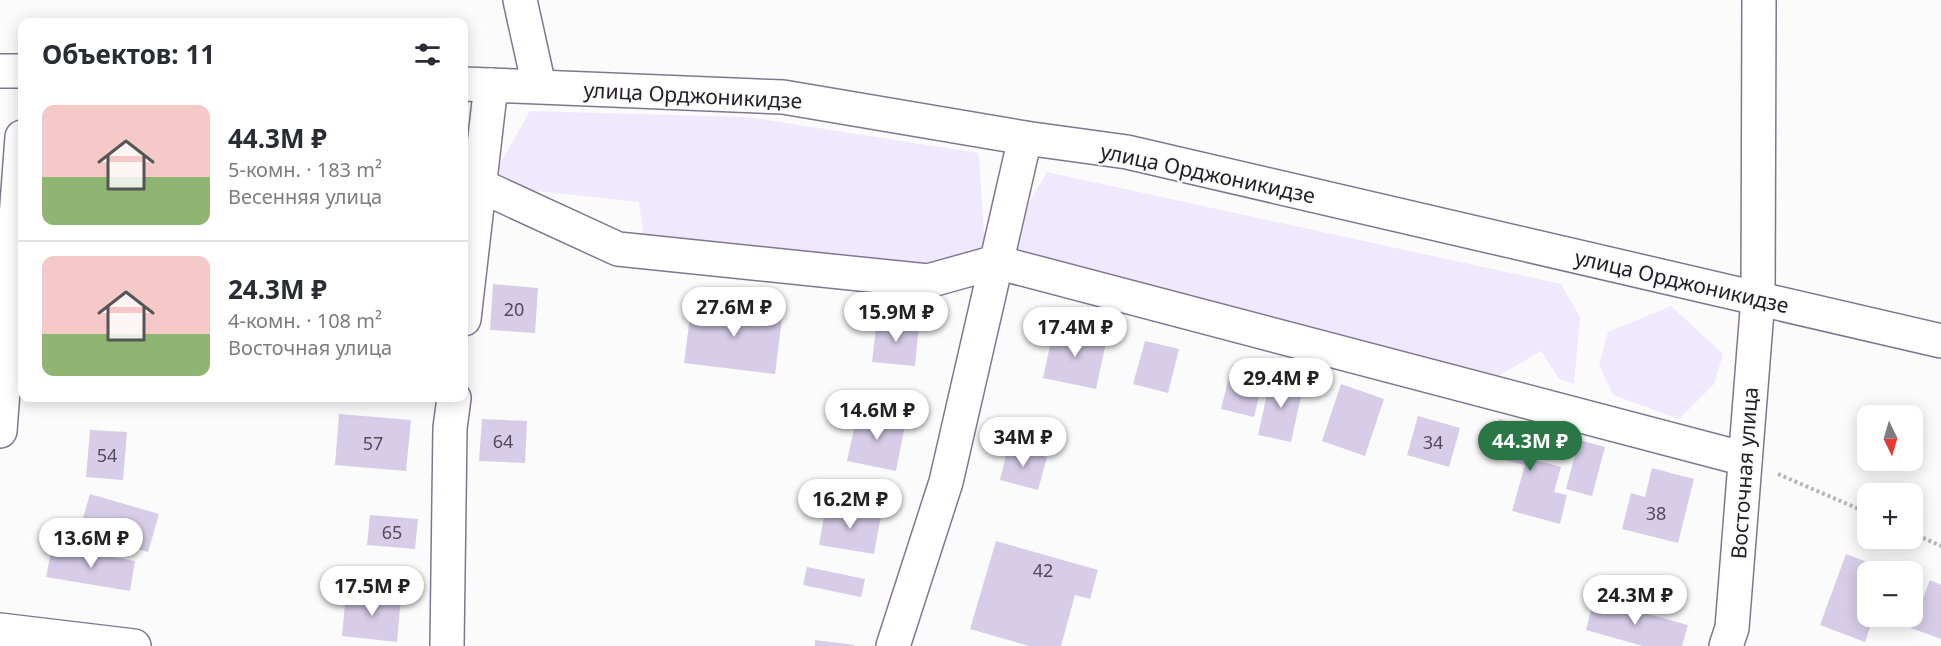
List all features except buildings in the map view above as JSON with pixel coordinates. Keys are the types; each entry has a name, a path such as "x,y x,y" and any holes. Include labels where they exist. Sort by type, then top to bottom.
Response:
{"street":[{"path":"520,0 538,86"},
{"name":"Восточная улица","path":"1726,646 1732,628 1758,298 1759,0"},
{"path":"0,71 18,71"},
{"path":"468,252 477,85"},
{"name":"улица Орджоникидзе","path":"477,85 783,97 1025,138 1127,152 1941,341"},
{"path":"893,646 946,482 1025,138"},
{"path":"0,431 14,186 18,162"},
{"path":"472,185 618,249 928,280 996,262 1745,459"},
{"path":"447,646 450,428 453,402"},
{"path":"0,630 134,646"}],"path":[{"path":"1745,459 1857,508"},
{"path":"1923,538 1941,546"}],"shaded area":[{"path":"530,111 747,117 979,153 985,249 930,267 644,239 639,202 517,189 496,171"},
{"path":"1047,172 1561,284 1580,317 1574,384 1559,379 1541,351 1488,382 1015,257 1025,210"},
{"path":"1671,306 1723,354 1714,384 1679,419 1613,395 1599,365 1608,332"}]}
